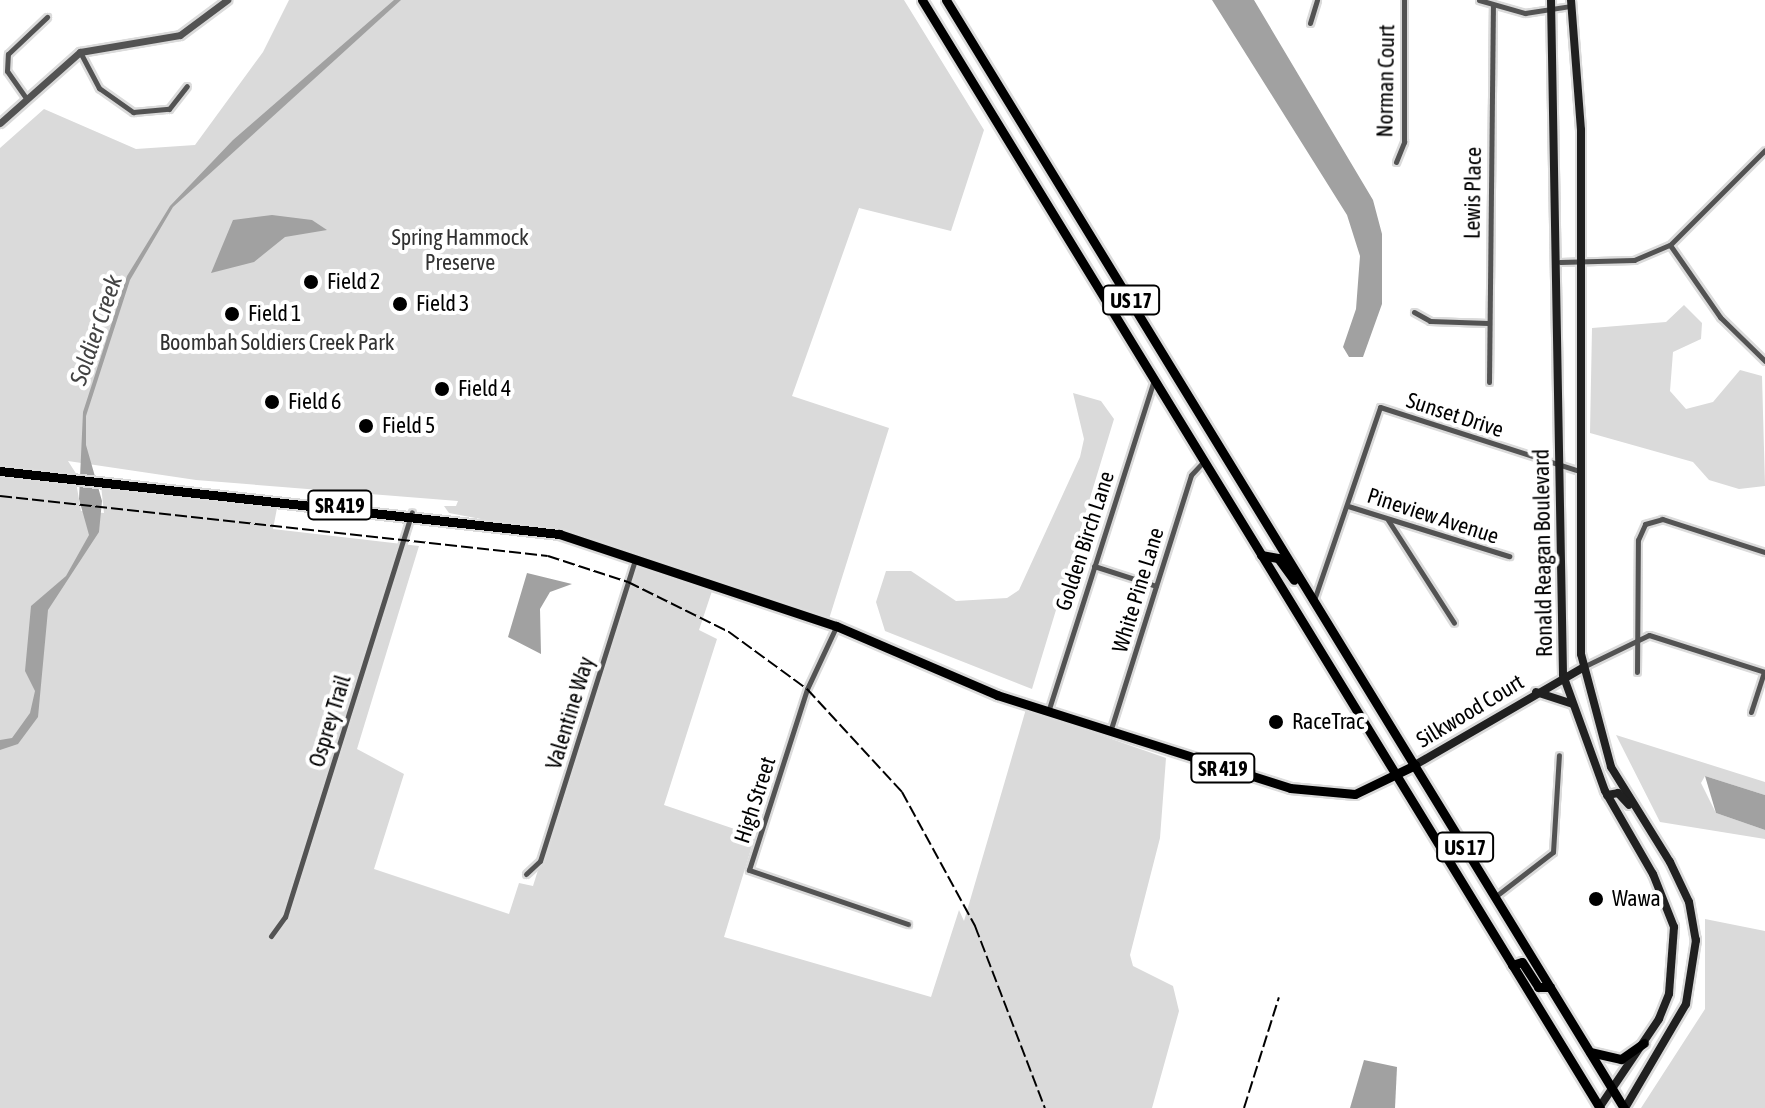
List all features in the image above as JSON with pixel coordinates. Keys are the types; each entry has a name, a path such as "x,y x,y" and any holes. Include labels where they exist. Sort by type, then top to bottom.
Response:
{"main road":[{"name":"US 17","path":"922,0 1600,1108"},
{"name":"US 17","path":"946,0 1624,1108"},
{"name":"Ronald Reagan Boulevard","path":"1551,0 1560,262 1559,466 1563,675 1607,795 1653,874 1674,927 1669,994 1644,1043 1600,1108"},
{"name":"Ronald Reagan Boulevard","path":"1572,3 1581,261 1579,471 1584,667 1611,767 1689,902 1693,977 1674,1030 1624,1108"},
{"path":"1115,316 1133,304"},
{"name":"SR 419","path":"0,471 412,512 533,529 636,557 836,626 1048,713 1312,793 1355,794 1399,776 1415,765"},
{"path":"1261,555 1278,558 1313,601"},
{"name":"Silkwood Court","path":"1415,765 1563,675 1584,667"},
{"path":"1536,692 1572,704"},
{"path":"1607,795 1623,797 1654,837"},
{"path":"1512,965 1522,962 1538,987 1550,987"},
{"path":"1589,1051 1621,1059 1644,1043"}],"street":[{"path":"0,123 80,52 180,35 227,0"},
{"path":"1310,23 1317,0"},
{"name":"Norman Court","path":"1396,162 1404,142 1404,0"},
{"path":"1479,0 1493,5 1553,13 1572,3"},
{"name":"Lewis Place","path":"1489,382 1493,5"},
{"path":"26,98 7,71 8,54 47,17"},
{"path":"80,52 99,88 133,112 169,109 187,86"},
{"path":"1560,262 1634,260 1670,245 1765,150"},
{"path":"1670,245 1720,317 1765,361"},
{"path":"1414,312 1430,321 1488,323"},
{"name":"Golden Birch Lane","path":"1048,713 1154,379"},
{"name":"Sunset Drive","path":"1313,601 1380,407 1579,471"},
{"name":"White Pine Lane","path":"1110,733 1191,475 1204,461"},
{"name":"Pineview Avenue","path":"1348,506 1509,556"},
{"name":"Osprey Trail","path":"271,936 285,917 412,512"},
{"path":"1384,517 1454,623"},
{"path":"1637,672 1638,540 1645,524 1662,519 1765,552"},
{"name":"Valentine Way","path":"526,874 540,861 636,557"},
{"path":"1094,566 1156,586"},
{"name":"High Street","path":"836,626 807,689 749,870 908,924"},
{"path":"1638,635 1764,672 1751,712"},
{"name":"Silkwood Court","path":"1584,667 1638,635"},
{"path":"1495,897 1553,852 1559,755"}],"green space":[{"name":"Spring Hammock Preserve","path":"289,0 904,0 984,130 951,231 859,208 792,396 889,428 829,619 599,541 449,513 444,506 456,506 458,501 196,480 68,461 77,475 0,467 0,148 44,109 136,149 195,145 263,52"},
{"path":"1684,305 1702,323 1701,339 1673,352 1670,391 1686,409 1713,402 1740,370 1762,376 1765,486 1739,489 1709,480 1693,462 1590,433 1592,328 1666,322"},
{"path":"1073,393 1101,401 1114,419 1032,689 885,631 876,602 886,571 911,571 956,601 1007,598 1019,590 1080,457 1084,439"},
{"path":"0,475 76,482 81,511 104,513 101,485 278,503 273,529 419,546 357,749 404,774 374,869 509,914 519,883 533,886 635,560 713,588 699,630 717,639 664,805 755,836 724,937 931,997 959,910 964,921 1026,709 1166,758 1160,838 1130,955 1133,966 1173,986 1179,1011 1152,1108 0,1108"},
{"path":"1616,735 1765,782 1765,795 1705,776 1701,783 1716,813 1765,830 1765,839 1660,822"},
{"path":"1705,919 1765,931 1765,1108 1641,1108 1705,1009"}],"shaded area":[{"path":"394,0 401,0 173,207 130,280 86,416 86,445 102,501 99,532 48,610 38,717 18,744 0,750 0,740 12,738 30,713 35,691 25,671 31,606 66,576 89,535 79,499 83,412 127,276 170,206 233,140"},
{"path":"1212,0 1254,0 1373,200 1382,234 1382,304 1363,357 1349,357 1343,347 1356,309 1360,256 1347,215"},
{"path":"272,215 312,220 327,230 285,237 254,262 211,273 233,220"},
{"path":"527,573 572,584 550,592 540,609 541,654 508,637"},
{"path":"1705,776 1765,795 1765,830 1716,813"},
{"path":"1364,1060 1397,1067 1395,1108 1350,1108"}],"railway":[{"path":"0,496 548,556 628,582 729,632 807,689 902,792 975,926 1045,1108"},
{"path":"1244,1108 1279,997"}],"place":[{"name":"Field 2","path":"311,282"},
{"name":"Field 3","path":"400,304"},
{"name":"Field 1","path":"232,314"},
{"name":"Field 4","path":"442,389"},
{"name":"Field 6","path":"272,402"},
{"name":"Field 5","path":"366,426"},
{"name":"RaceTrac","path":"1276,722"},
{"name":"Wawa","path":"1596,899"}],"water label":[{"name":"Soldier Creek","path":"96,330"}],"park label":[{"name":"Boombah Soldiers Creek Park","path":"277,343"}]}
